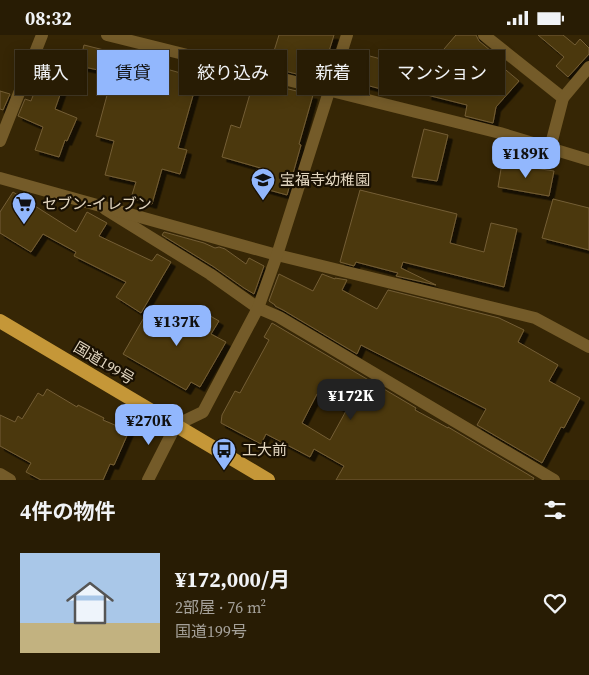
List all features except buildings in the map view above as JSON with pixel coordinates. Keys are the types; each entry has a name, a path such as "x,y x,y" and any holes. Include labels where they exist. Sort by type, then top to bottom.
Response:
{"highway":[{"name":"国道199号","path":"0,321 268,480"}],"street":[{"path":"0,141 42,35"},
{"path":"107,35 297,83"},
{"path":"342,50 347,35"},
{"path":"484,35 563,99"},
{"path":"550,148 563,99 589,67"},
{"path":"148,480 176,425 203,412 258,309 328,95"},
{"path":"345,95 500,133 589,160"},
{"path":"0,178 277,255 535,319 589,347"},
{"path":"100,206 210,274 258,309 279,317 554,480"},
{"path":"0,474 10,480"}],"place":[{"name":"宝福寺幼稚園","path":"263,201"},
{"name":"セブン-イレブン","path":"24,225"},
{"name":"工大前","path":"224,471"}]}
